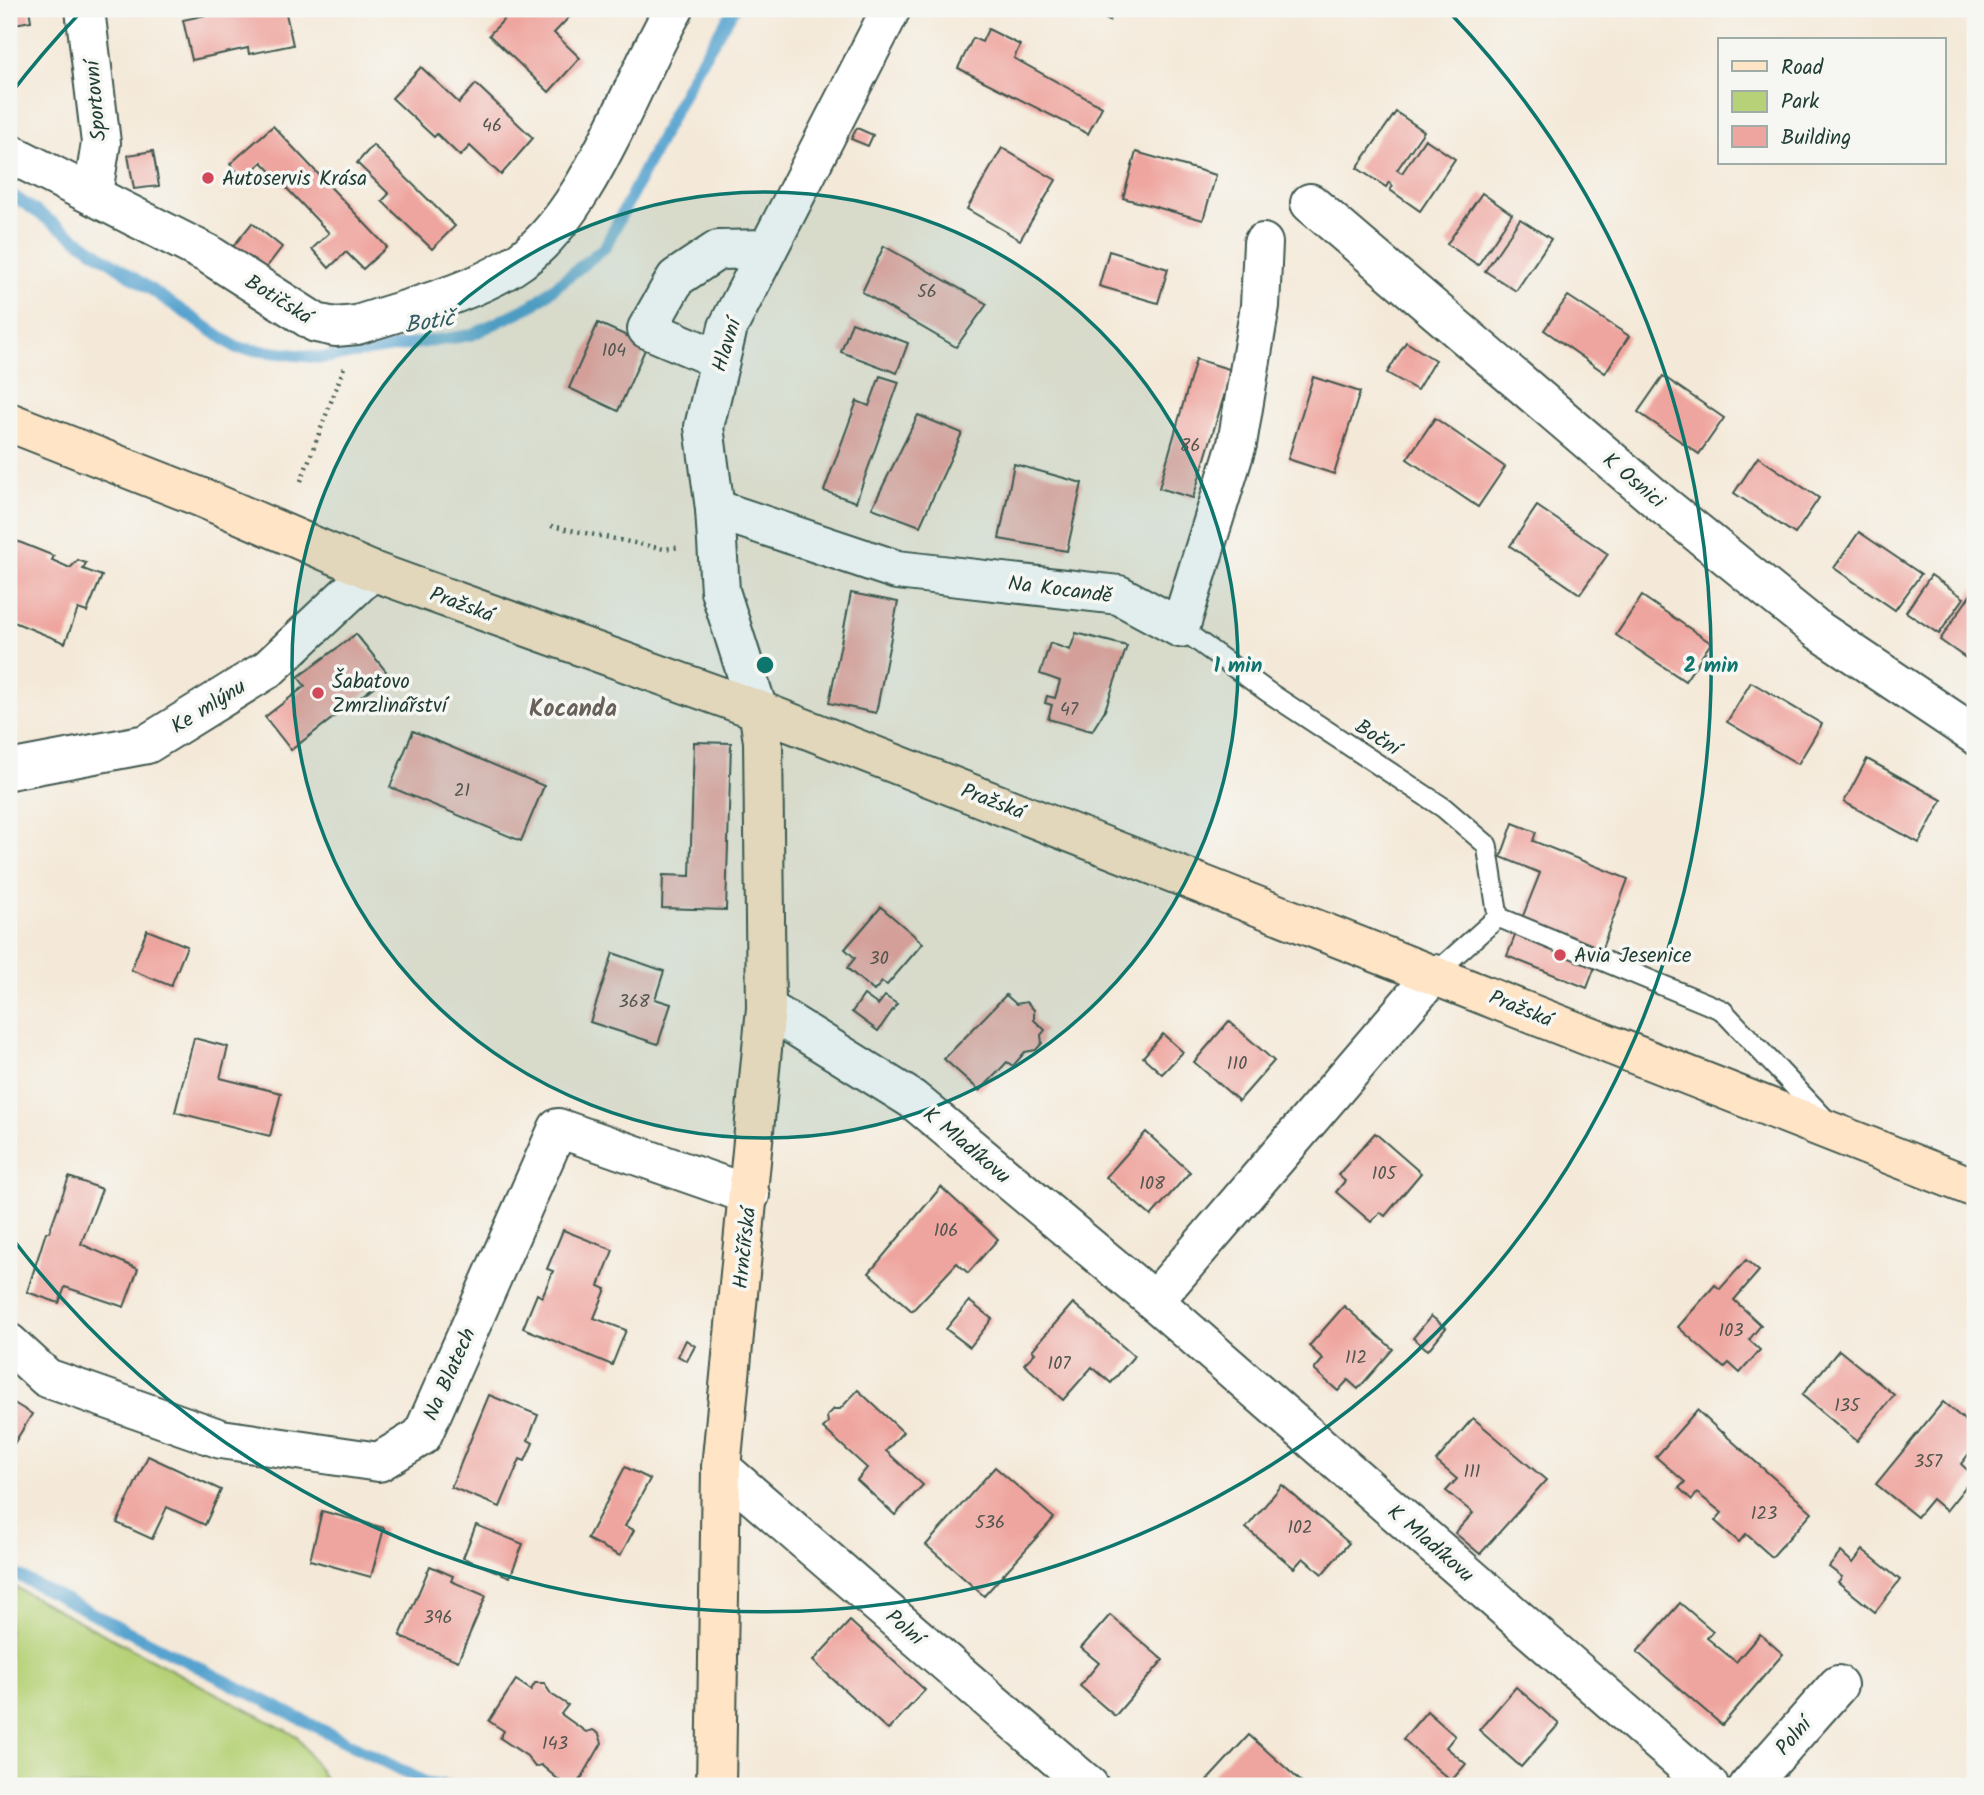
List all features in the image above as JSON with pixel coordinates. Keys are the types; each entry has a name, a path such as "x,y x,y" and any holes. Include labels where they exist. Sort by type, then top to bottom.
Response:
{"main road":[{"name":"Pražská","path":"9,422 200,497 372,572 758,710 1975,1188"},
{"name":"Hrnčířská","path":"716,1786 722,1468 766,1008 763,741 758,710"}],"street":[{"name":"Sportovní","path":"85,9 101,144 93,193"},
{"name":"Botičská","path":"9,153 93,193 208,254 316,323 335,327 357,325 485,281 513,266 551,234 578,196 674,9"},
{"name":"Hlavní","path":"758,710 720,591 716,527 704,427 728,327 891,9"},
{"name":"K Osnici","path":"1310,203 1633,479 1818,630 1975,735"},
{"path":"1180,628 1237,443 1260,306 1263,243"},
{"path":"720,360 647,329 676,278 718,250 766,249"},
{"name":"Na Kocandě","path":"716,527 897,570 1118,595 1180,628"},
{"name":"Ke mlýnu","path":"9,770 147,744 268,669 372,572"},
{"path":"1154,1301 1434,974"},
{"name":"K Mladíkovu","path":"766,1008 912,1099 1154,1301 1709,1786"},
{"name":"Na Blatech","path":"9,1343 47,1378 221,1439 379,1462 422,1436 558,1128 750,1195"},
{"name":"Polní","path":"722,1468 1089,1786"},
{"name":"Polní","path":"1749,1786 1838,1685"}],"lane":[{"name":"Boční","path":"1180,628 1268,692 1444,808 1488,845 1498,917"},
{"path":"1434,974 1498,917 1722,1010 1838,1133"}],"path":[{"path":"301,481 346,369"},
{"path":"551,526 664,549 716,527"}],"green space":[{"path":"9,1584 297,1736 330,1786 9,1786"}],"building":[{"path":"9,9 29,9 31,21 9,25"},
{"path":"234,9 285,9 293,45 249,54 248,48 192,60 183,20"},
{"path":"514,9 577,9 554,33 580,58 549,92 489,35"},
{"path":"1089,9 1117,9 1109,21"},
{"path":"988,29 1020,45 1014,58 1102,107 1088,134 958,68 973,38 982,42"},
{"path":"421,67 459,103 476,84 533,138 501,175 470,146 460,156 437,134 434,137 392,98"},
{"path":"1396,112 1424,131 1397,170 1402,173 1425,139 1455,159 1420,211 1390,190 1393,186 1389,182 1386,187 1357,168"},
{"path":"273,126 387,247 363,269 346,252 329,268 312,249 329,233 262,162 244,179 230,164"},
{"path":"857,128 873,135 868,146 851,139"},
{"path":"373,145 455,226 432,249 382,201 389,194 357,163"},
{"path":"1002,148 1056,180 1020,240 967,209"},
{"path":"153,151 159,186 134,189 128,155"},
{"path":"1136,152 1216,175 1203,220 1123,198"},
{"path":"1482,193 1512,214 1478,265 1447,244"},
{"path":"1520,219 1551,239 1516,291 1485,271"},
{"path":"252,223 282,247 262,273 231,249"},
{"path":"884,246 987,304 956,347 862,292"},
{"path":"1109,251 1168,269 1158,303 1099,286"},
{"path":"1568,296 1629,336 1605,373 1544,330"},
{"path":"852,322 908,343 897,373 841,352"},
{"path":"598,323 647,345 618,411 569,388"},
{"path":"1406,342 1435,360 1417,390 1387,373"},
{"path":"1196,359 1232,370 1193,498 1159,488"},
{"path":"880,376 899,382 856,502 824,491 857,401 869,406"},
{"path":"1663,376 1724,418 1699,454 1638,412"},
{"path":"1313,377 1360,392 1334,474 1288,459"},
{"path":"918,415 962,433 920,526 872,508"},
{"path":"1435,418 1505,467 1478,507 1407,459"},
{"path":"1758,457 1819,498 1795,534 1734,493"},
{"path":"1014,464 1082,483 1067,551 999,539"},
{"path":"1537,506 1608,554 1580,594 1510,546"},
{"path":"1859,532 1921,574 1895,610 1834,568"},
{"path":"9,538 54,556 52,560 70,568 78,560 86,563 83,569 102,576 87,612 78,609 65,643 9,620"},
{"path":"1931,575 1964,598 1939,634 1906,612"},
{"path":"1975,588 1975,657 1970,661 1940,640"},
{"path":"851,593 898,602 876,713 829,703"},
{"path":"1642,596 1711,643 1685,681 1616,635"},
{"path":"1076,633 1127,646 1105,710 1092,731 1048,719 1052,705 1045,703 1047,696 1055,698 1060,681 1040,674 1050,643 1070,650"},
{"path":"356,634 389,675 291,750 265,717 305,686 298,677"},
{"path":"1751,682 1822,724 1798,764 1727,722"},
{"path":"413,731 544,786 521,841 390,787"},
{"path":"694,742 731,743 726,910 662,908 663,875 690,876"},
{"path":"1867,759 1942,800 1919,843 1844,802"},
{"path":"1513,823 1536,832 1533,841 1628,879 1587,988 1507,956 1540,873 1501,857"},
{"path":"881,907 923,943 887,985 882,982 874,991 847,968 855,958 845,949"},
{"path":"147,930 187,946 171,986 131,970"},
{"path":"613,953 664,971 655,999 671,1004 658,1044 590,1022"},
{"path":"864,995 878,1005 885,996 897,1004 878,1031 852,1012"},
{"path":"1006,995 1016,1004 1027,1002 1034,1010 1034,1020 1045,1030 1041,1035 1042,1043 1036,1050 1025,1052 1013,1066 1007,1062 980,1091 944,1059"},
{"path":"1229,1021 1274,1061 1239,1101 1194,1062"},
{"path":"1163,1034 1183,1052 1162,1074 1143,1057"},
{"path":"194,1038 228,1047 220,1078 281,1093 270,1136 175,1112"},
{"path":"1146,1132 1190,1172 1151,1216 1106,1177"},
{"path":"1375,1133 1421,1173 1385,1216 1380,1212 1371,1222 1336,1192 1345,1181 1338,1175"},
{"path":"69,1177 102,1189 81,1244 138,1269 124,1307 65,1287 59,1303 27,1292 46,1232 49,1232"},
{"path":"941,1187 998,1239 968,1273 957,1263 912,1311 869,1273"},
{"path":"563,1230 613,1250 599,1286 606,1289 594,1318 626,1330 612,1365 523,1328 537,1294 542,1297 553,1271 547,1269"},
{"path":"1746,1260 1759,1271 1734,1300 1761,1325 1749,1340 1760,1350 1740,1373 1729,1363 1724,1368 1678,1327 1715,1285 1720,1289"},
{"path":"969,1301 992,1319 970,1347 946,1329"},
{"path":"1073,1303 1134,1356 1111,1383 1092,1367 1063,1400 1024,1364 1035,1353 1032,1350"},
{"path":"1344,1306 1393,1349 1358,1389 1348,1380 1338,1391 1314,1370 1323,1359 1309,1346"},
{"path":"1431,1316 1446,1328 1428,1350 1413,1338"},
{"path":"686,1340 695,1346 687,1361 678,1356"},
{"path":"1839,1350 1894,1395 1857,1441 1802,1395"},
{"path":"858,1390 903,1432 886,1451 923,1485 895,1515 857,1480 867,1468 823,1428 828,1423 827,1416 834,1409 840,1409"},
{"path":"489,1395 538,1415 528,1440 533,1443 525,1461 520,1459 500,1507 451,1487"},
{"path":"9,1400 32,1414 12,1447 9,1445"},
{"path":"1943,1402 1975,1429 1975,1446 1961,1464 1974,1476 1946,1511 1932,1499 1917,1517 1876,1484"},
{"path":"1697,1410 1721,1432 1725,1432 1723,1433 1812,1512 1772,1557 1746,1534 1739,1542 1715,1521 1722,1513 1697,1493 1692,1500 1679,1488 1685,1482 1656,1457"},
{"path":"1473,1418 1546,1480 1480,1554 1455,1533 1473,1513 1446,1491 1457,1479 1436,1461"},
{"path":"148,1456 221,1490 205,1525 167,1507 152,1539 117,1523"},
{"path":"625,1467 650,1479 625,1526 634,1530 620,1556 587,1539"},
{"path":"995,1467 1054,1518 984,1596 926,1545"},
{"path":"1282,1485 1349,1543 1322,1574 1303,1558 1294,1568 1246,1528"},
{"path":"322,1511 384,1528 371,1577 310,1560"},
{"path":"476,1525 523,1544 510,1577 463,1558"},
{"path":"1863,1550 1900,1580 1875,1612 1838,1582 1842,1577 1829,1567 1841,1552 1853,1563"},
{"path":"430,1566 453,1576 451,1581 486,1596 458,1661 400,1636"},
{"path":"1680,1603 1713,1631 1707,1638 1736,1662 1760,1634 1783,1654 1722,1725 1637,1652"},
{"path":"1110,1615 1163,1660 1115,1716 1080,1686 1099,1663 1081,1648"},
{"path":"850,1621 925,1690 888,1730 813,1661"},
{"path":"516,1680 531,1690 535,1683 544,1683 551,1694 568,1705 561,1714 586,1732 593,1730 599,1734 602,1743 577,1786 566,1786 541,1765 535,1767 527,1756 500,1738 504,1731 489,1721"},
{"path":"1516,1687 1559,1724 1521,1767 1479,1730"},
{"path":"1427,1711 1455,1736 1446,1747 1466,1764 1451,1781 1403,1739"},
{"path":"1249,1735 1306,1786 1202,1786"}],"waterway":[{"name":"Botič","path":"9,193 237,348 322,358 471,335 533,305 605,247 696,69 734,9"},
{"path":"9,1571 427,1783 451,1786"}],"place":[{"name":"Autoservis Krása","path":"208,178"},
{"name":"Šabatovo Zmrzlinářství","path":"318,693"},
{"name":"Avia Jesenice","path":"1560,955"}],"district":[{"name":"Kocanda","path":"573,708"}]}
